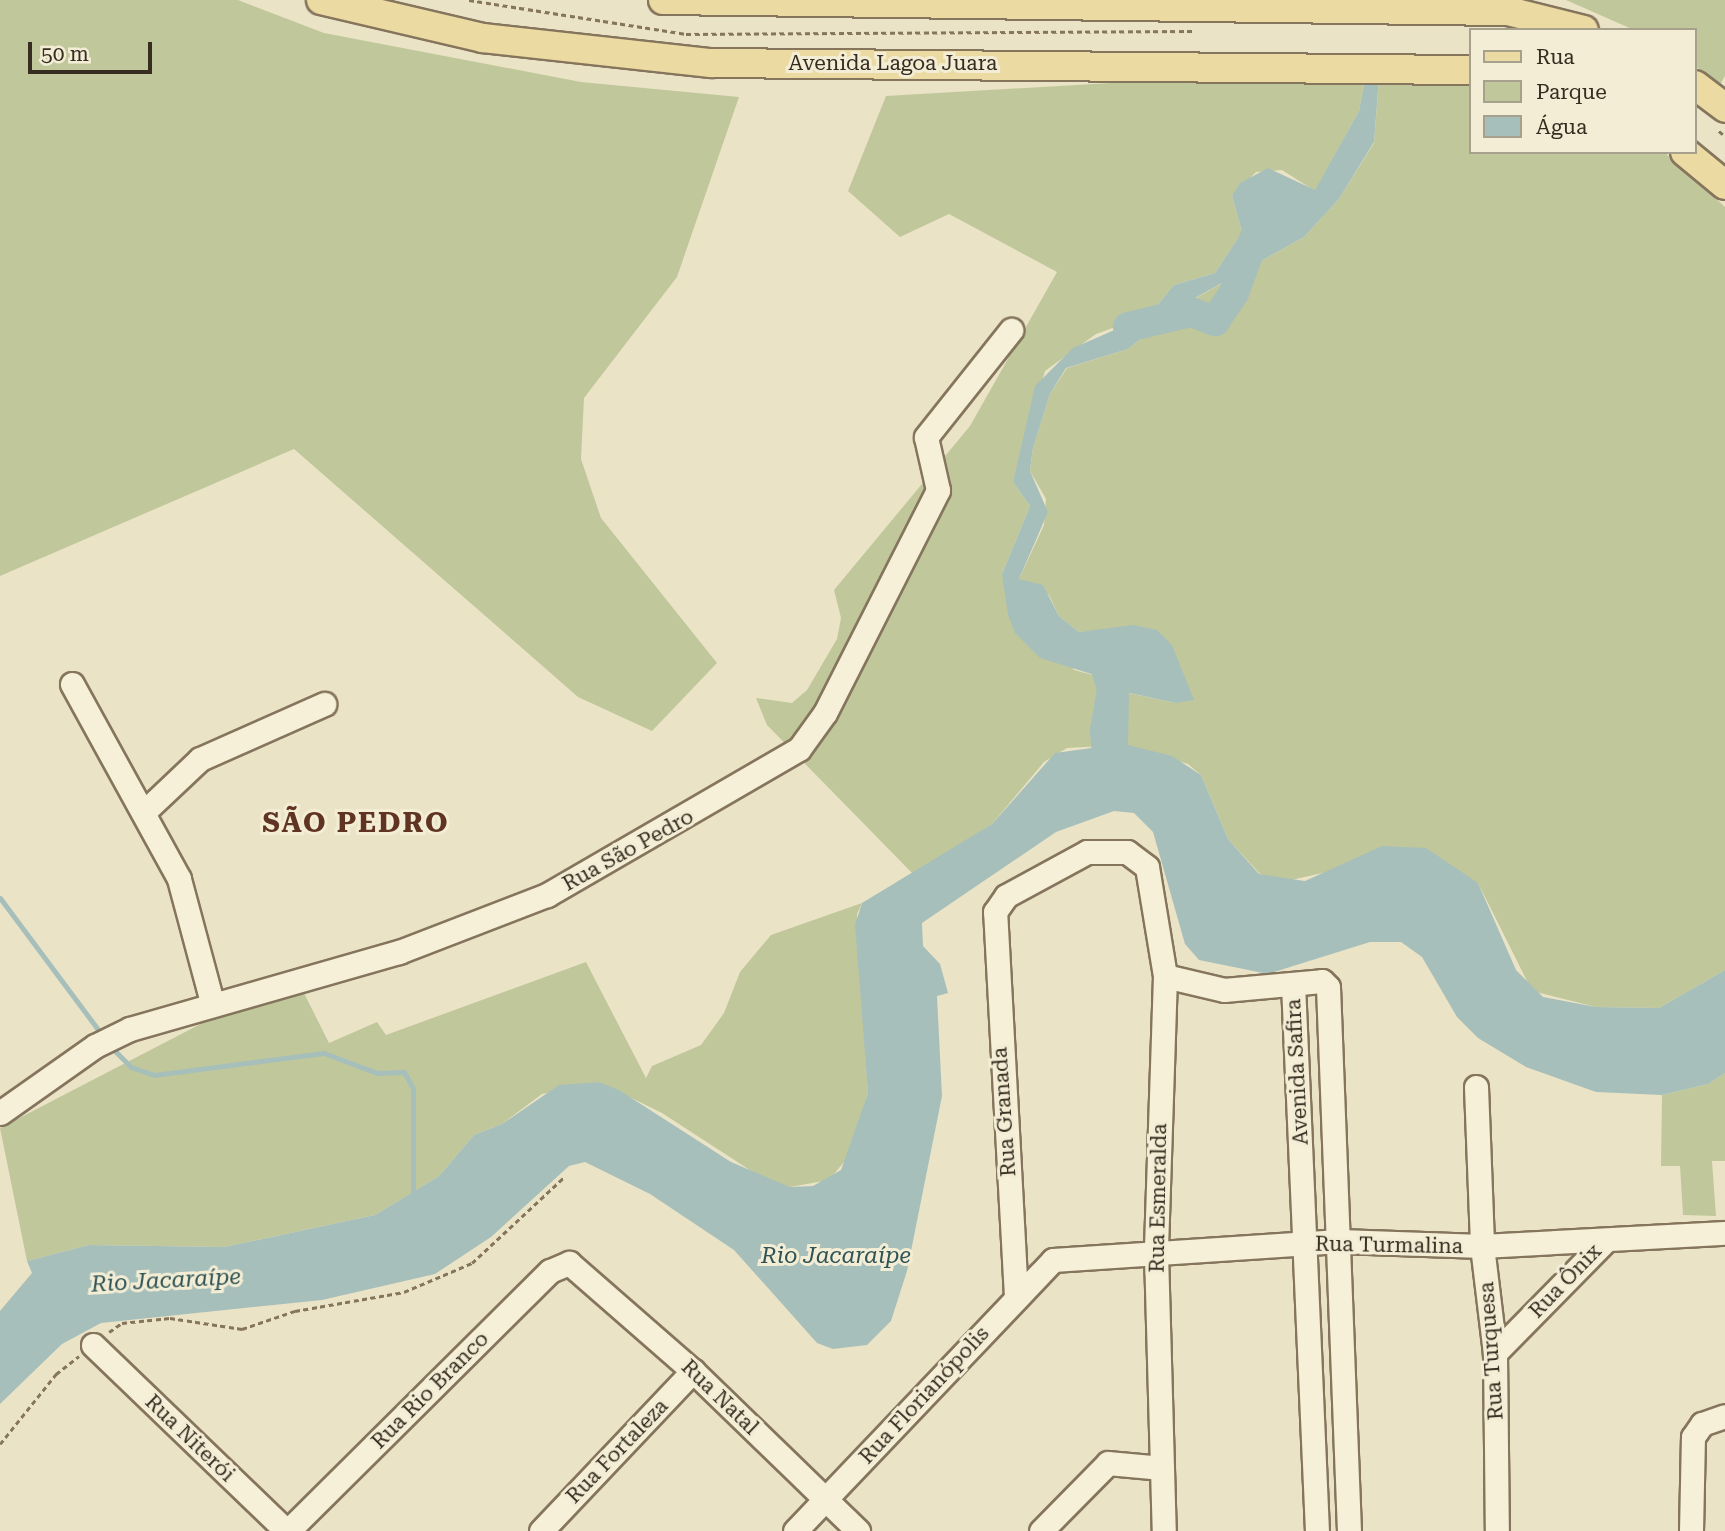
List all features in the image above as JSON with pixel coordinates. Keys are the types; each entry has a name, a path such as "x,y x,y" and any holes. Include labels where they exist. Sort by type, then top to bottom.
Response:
{"main road":[{"name":"Avenida Lagoa Juara","path":"321,0 483,38 711,64 1470,70"},
{"path":"663,0 1508,11 1576,28"},
{"path":"1697,87 1725,108"},
{"path":"1687,154 1725,185"}],"street":[{"name":"Rua São Pedro","path":"0,1113 110,1037 212,1002 399,952 547,895 799,749 825,713 938,490 926,437 1012,330"},
{"path":"72,684 183,888 212,1002"},
{"path":"144,812 200,759 324,704"},
{"name":"Rua Esmeralda","path":"992,928 1006,896 1087,852 1127,852 1147,867 1165,976 1156,1253 1164,1531"},
{"name":"Rua Granada","path":"992,928 1016,1297"},
{"path":"1165,976 1224,990 1293,984"},
{"name":"Avenida Safira","path":"1317,1531 1293,984 1322,981 1328,987 1349,1531"},
{"name":"Rua Turquesa","path":"1476,1087 1482,1246 1495,1353 1497,1531"},
{"name":"Rua Turmalina","path":"1053,1260 1339,1241 1482,1246 1725,1233"},
{"name":"Rua Ônix","path":"1495,1353 1606,1240"},
{"name":"Rua Florianópolis","path":"795,1531 1053,1260"},
{"name":"Rua Rio Branco","path":"287,1531 550,1271 569,1263 578,1267"},
{"name":"Rua Natal","path":"578,1267 693,1371 858,1531"},
{"name":"Rua Niterói","path":"93,1345 287,1531"},
{"name":"Rua Fortaleza","path":"541,1531 693,1371"},
{"path":"1691,1531 1689,1451 1693,1437 1720,1416"},
{"path":"1041,1531 1108,1463 1162,1468"}],"path":[{"path":"0,1444 56,1374 122,1322 170,1318 242,1329 428,1284 472,1263 563,1178"}],"green space":[{"path":"0,0 238,0 324,33 581,82 739,97 677,277 584,398 581,459 601,518 717,663 652,731 578,697 294,449 0,576"},
{"path":"1566,0 1725,0 1725,76 1720,85 1697,68 1697,28 1629,28"},
{"path":"1232,76 1365,79 1359,111 1315,191 1282,170 1256,172 1232,196 1242,232 1215,273 1174,285 1149,315 1096,334 1045,371 1013,482 1030,506 1002,574 1074,670 1104,678 1110,711 1106,746 1067,748 1044,762 992,824 914,875 767,725 756,698 792,703 807,690 837,639 841,618 834,590 970,426 1057,272 949,214 900,237 848,191 886,96"},
{"path":"1379,78 1470,79 1470,154 1666,154 1725,207 1725,970 1659,1008 1596,1007 1532,991 1478,883 1327,872 1282,882 1260,874 1228,839 1201,775 1188,764 1128,746 1128,693 1176,703 1104,630 1079,632 1059,616 1049,595 1019,579 1044,525 1046,499 1030,471 1033,448 1050,394 1067,368 1128,349 1189,302 1304,237 1339,199 1374,143"},
{"path":"862,903 857,914 868,1093 849,1156 829,1180 790,1187 765,1180 662,1113 599,1082 542,1094 502,1124 474,1135 439,1176 375,1215 224,1247 89,1245 27,1261 0,1128 214,1017 304,993 329,1043 377,1022 386,1035 586,962 646,1078 652,1066 701,1045 724,1013 740,972 771,935"},
{"path":"1725,1073 1725,1161 1712,1161 1716,1216 1683,1215 1680,1166 1661,1166 1662,1095 1708,1084"}],"water":[{"name":"Rio Jacaraípe","path":"1379,78 1374,142 1339,199 1304,237 1188,302 1128,349 1066,368 1050,394 1033,448 1030,471 1048,512 1019,579 1043,585 1059,616 1079,632 1133,625 1157,630 1172,645 1194,700 1176,703 1129,693 1128,745 1172,756 1201,775 1228,839 1259,874 1305,881 1382,846 1426,848 1478,883 1516,970 1543,997 1596,1007 1659,1008 1725,970 1725,1073 1708,1084 1662,1095 1596,1092 1526,1067 1478,1038 1457,1017 1422,957 1401,942 1370,942 1268,974 1199,960 1185,944 1153,832 1134,813 1114,811 1056,832 922,923 923,946 940,964 948,993 937,996 942,1096 907,1271 891,1321 867,1345 833,1349 817,1343 734,1250 650,1194 585,1162 569,1166 491,1237 435,1274 322,1300 101,1323 62,1344 0,1404 0,1311 32,1273 27,1261 89,1245 224,1247 375,1215 439,1176 474,1135 502,1124 559,1085 599,1082 619,1090 731,1162 790,1187 813,1186 841,1170 868,1093 855,925 862,903 992,824 1055,753 1106,746 1104,678 1040,658 1015,633 1008,615 1002,574 1030,506 1013,482 1035,386 1073,348 1149,315 1174,285 1215,273 1242,232 1232,196 1240,183 1268,168 1315,190 1359,111 1365,79"}],"waterway":[{"path":"1128,327 1191,312 1215,321 1234,293 1254,239"},
{"path":"1106,669 1112,689 1105,731 1109,781"},
{"path":"0,898 103,1036"},
{"path":"111,1047 131,1067 154,1075 324,1053 377,1073 404,1072 413,1088 413,1201"}],"district":[{"name":"SÃO PEDRO","path":"356,823"}]}
